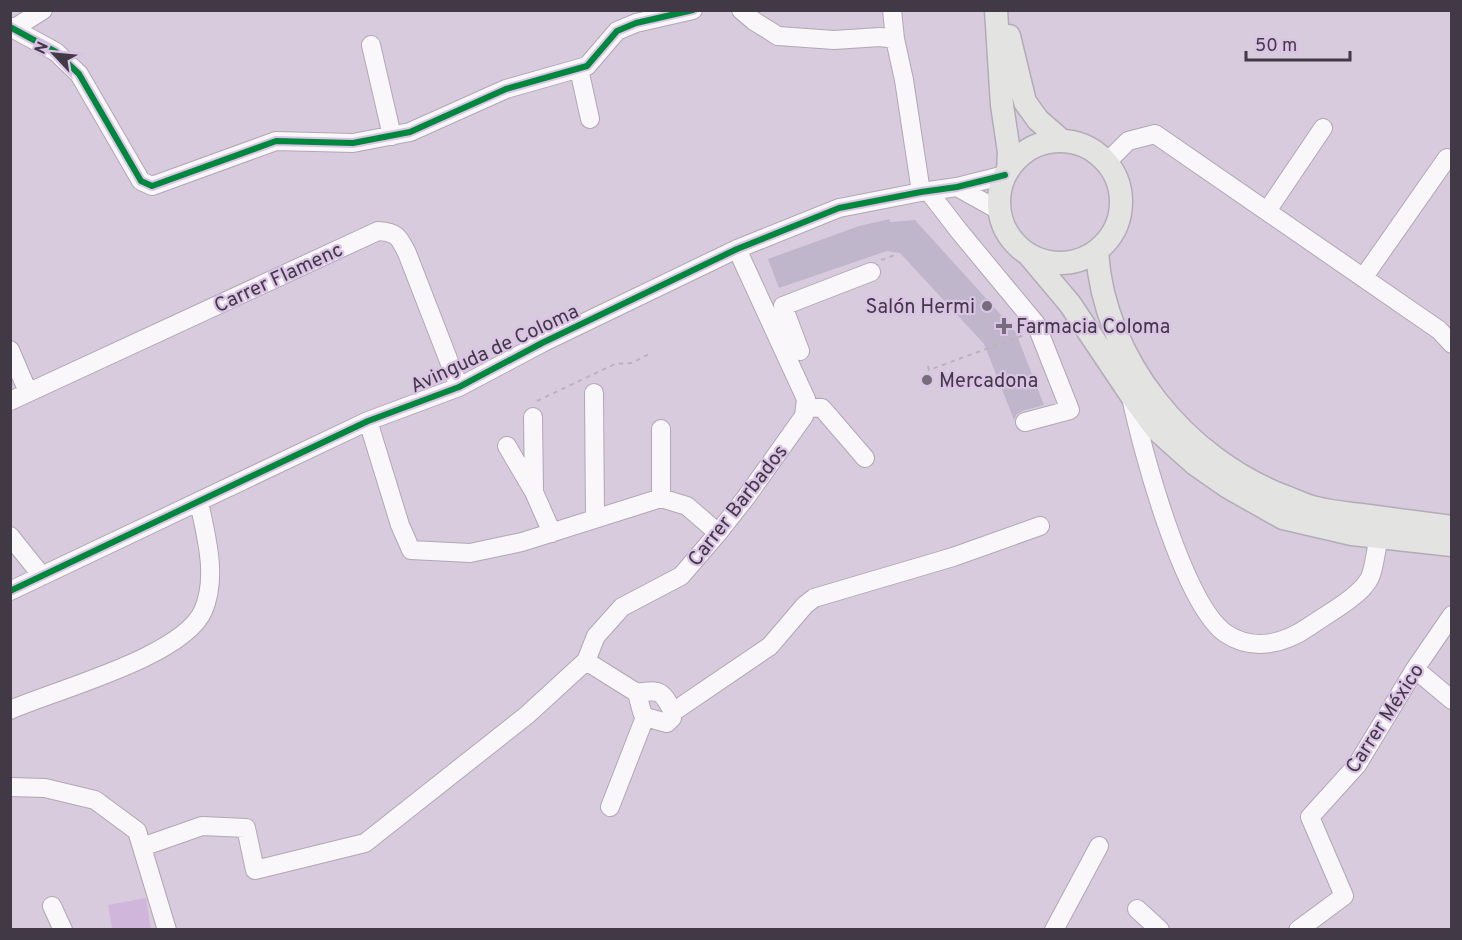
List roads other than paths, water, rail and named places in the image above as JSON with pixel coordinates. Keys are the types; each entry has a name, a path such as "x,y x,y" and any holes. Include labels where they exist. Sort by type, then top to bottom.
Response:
{"main road":[{"path":"996,10 1002,105 1009,152 1007,172 999,198 1005,228 1014,243 1028,254 1070,304 1157,430 1195,464 1228,488 1283,518 1352,534 1452,545"},
{"path":"1006,10 1010,45 1025,102 1038,120 1061,140"},
{"path":"1007,172 1022,154 1040,144 1061,140 1078,143 1094,151 1107,162 1118,179 1122,199 1119,219 1111,236 1097,251 1081,260 1063,263 1045,261 1028,254"},
{"path":"1097,251 1103,294 1123,348 1151,392 1184,432 1223,465 1269,491 1315,508 1452,527"}],"street":[{"path":"11,28 43,10"},
{"path":"11,28 56,51 79,74 141,181 152,186 276,141 352,143 410,132 506,89 587,66 617,31 636,23 693,10"},
{"path":"741,10 778,36 834,40 880,37 895,39"},
{"path":"892,10 895,39 925,192 1036,324 1070,410 1025,423"},
{"path":"371,45 392,136"},
{"path":"579,69 590,119"},
{"path":"1267,211 1323,128"},
{"path":"1107,162 1128,141 1155,134 1439,330 1452,344"},
{"path":"1363,278 1448,158"},
{"name":"Avinguda de Coloma","path":"10,591 368,421 459,387 737,249 839,208 957,187 1007,172"},
{"path":"957,187 1000,212"},
{"name":"Carrer Flamenc","path":"10,401 378,231 391,231 400,239 459,387"},
{"path":"737,249 799,352"},
{"path":"865,458 822,408 806,407 799,352 783,306 871,272"},
{"path":"10,350 28,392"},
{"path":"594,393 596,518"},
{"path":"1131,395 1140,441 1178,553 1203,608 1225,632 1247,644 1268,645 1297,635 1357,593 1369,580 1379,537"},
{"name":"Carrer Barbados","path":"586,661 596,636 622,607 681,576 718,533 789,438 804,416 806,407"},
{"path":"533,417 534,492"},
{"path":"368,421 400,525 411,550 470,553 522,542 661,498 687,507 718,533"},
{"path":"661,429 661,498"},
{"path":"507,446 534,492 552,532"},
{"path":"10,710 141,660 176,641 195,624 206,603 209,574 209,546 199,502"},
{"path":"673,712 770,646 805,605 814,598 953,557 1040,526"},
{"path":"10,536 42,576"},
{"name":"Carrer México","path":"1298,930 1344,896 1310,817 1357,765 1415,669 1452,615"},
{"path":"142,847 202,826 246,828 255,870 365,843 527,715 586,661 637,693 654,690 662,693 673,712 672,718 667,723 645,717 637,693"},
{"path":"1415,669 1452,700"},
{"path":"610,807 645,717"},
{"path":"10,787 45,788 95,800 137,831 166,930"},
{"path":"1054,930 1099,846"},
{"path":"52,906 63,930"},
{"path":"1137,909 1160,930"}],"place":[{"name":"Salón Hermi","path":"987,306"},
{"name":"Farmacia Coloma","path":"1004,326"},
{"name":"Mercadona","path":"927,380"}]}
